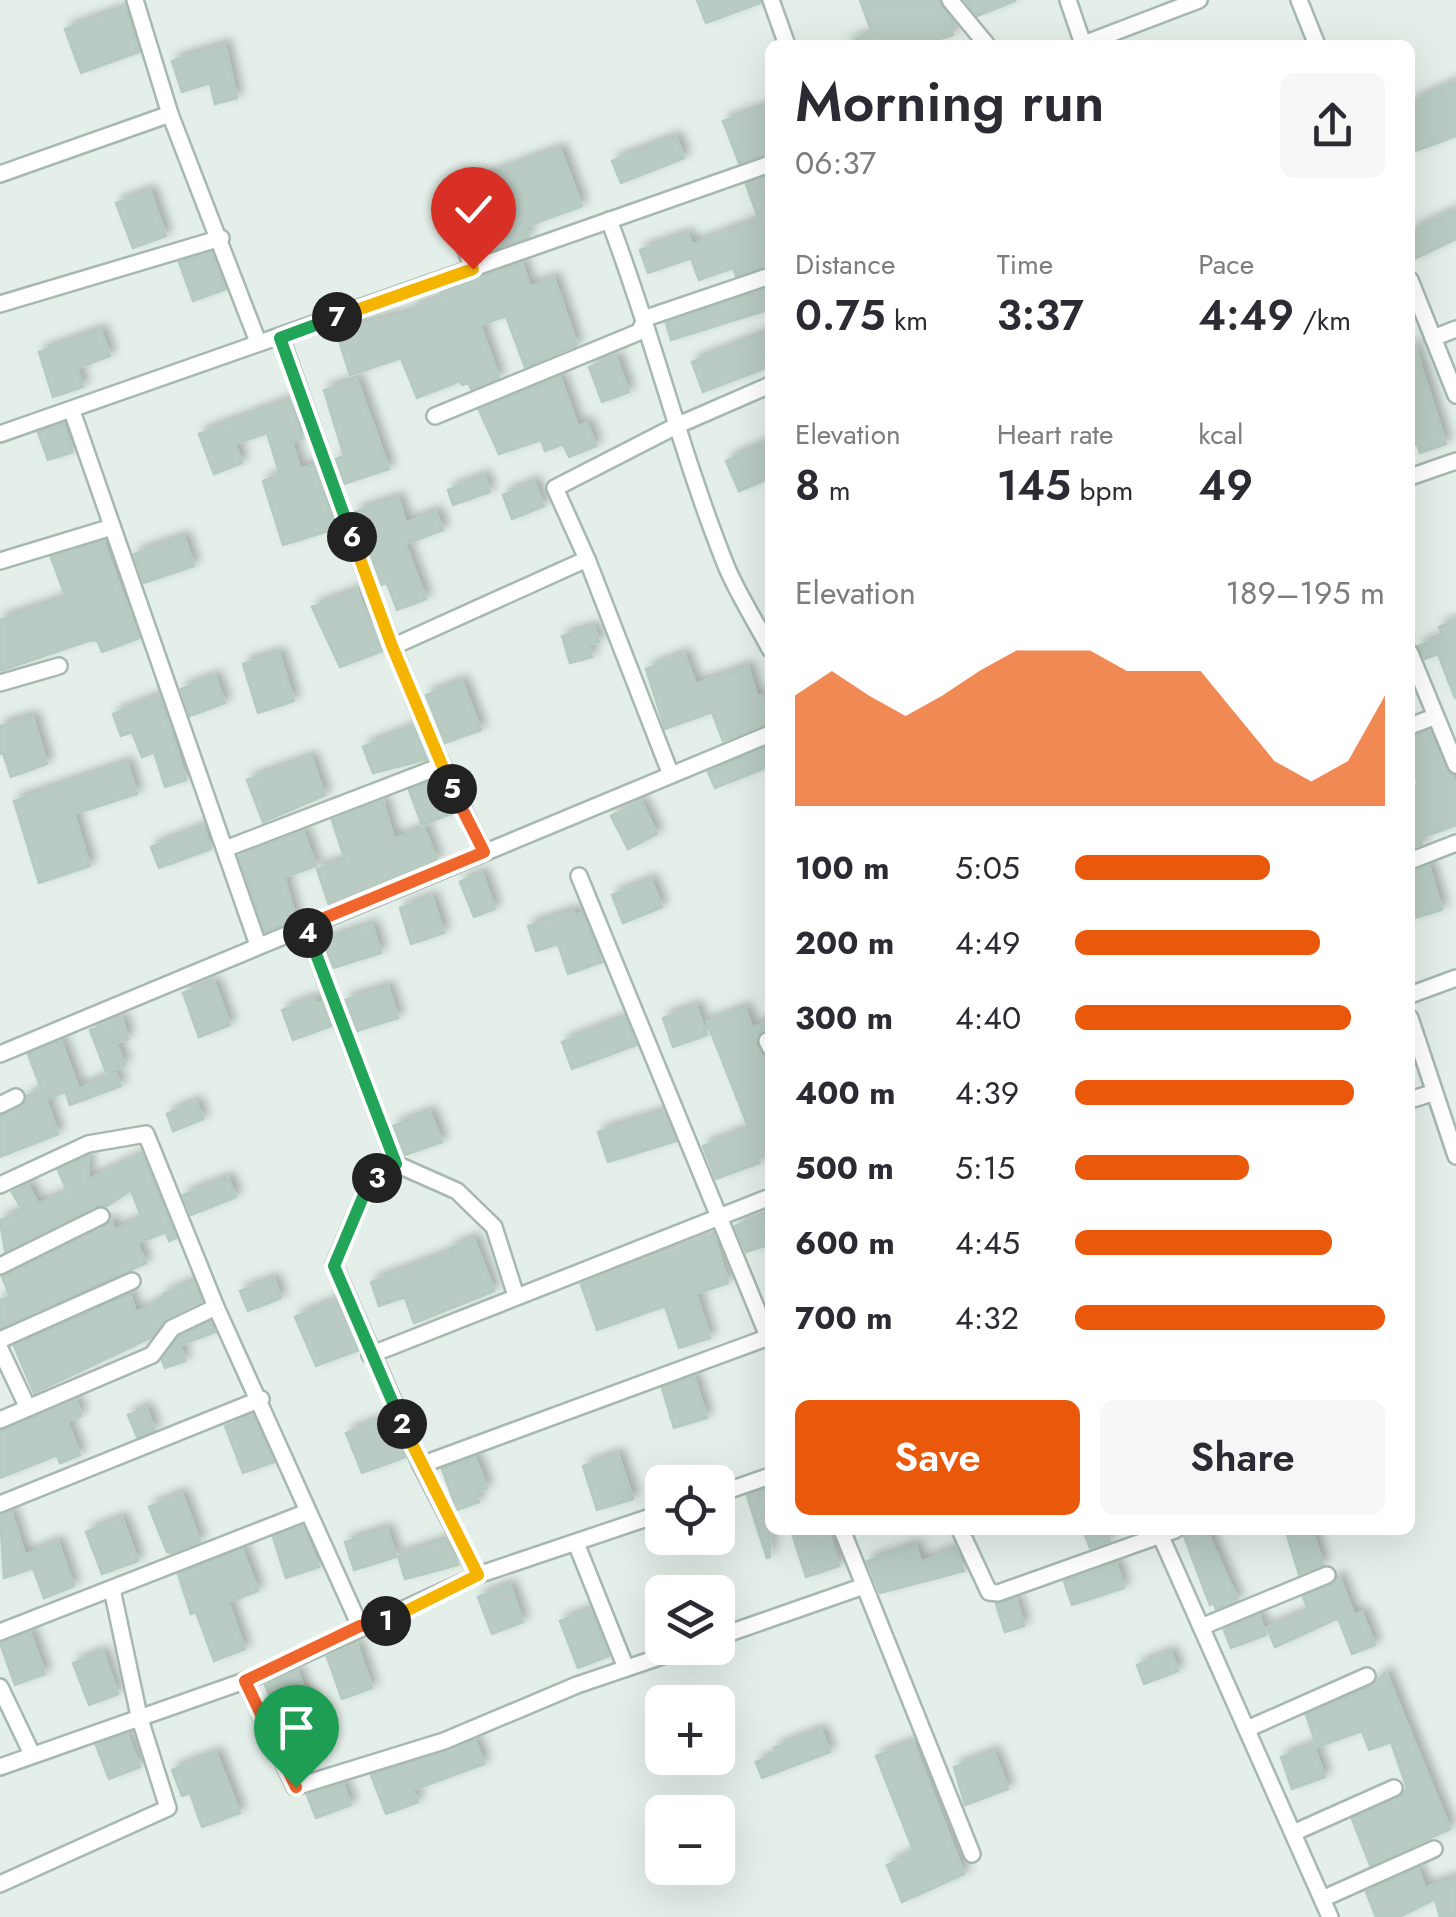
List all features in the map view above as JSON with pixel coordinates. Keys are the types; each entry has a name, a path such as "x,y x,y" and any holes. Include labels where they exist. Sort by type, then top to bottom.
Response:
{"street":[{"path":"135,0 170,114 258,342"},
{"path":"771,0 784,40"},
{"path":"950,0 983,40"},
{"path":"1068,0 1080,40"},
{"path":"1095,40 1199,0"},
{"path":"1299,0 1314,40"},
{"path":"0,174 170,114"},
{"path":"0,434 765,166"},
{"path":"448,202 473,269"},
{"path":"609,220 646,318 676,426 729,571 765,639"},
{"path":"0,304 221,238"},
{"path":"435,416 639,332 646,318 765,278"},
{"path":"1415,296 1456,395"},
{"path":"1433,338 1456,329"},
{"path":"280,338 392,646 440,766 484,852"},
{"path":"671,775 587,559 554,488 676,426 765,387"},
{"path":"72,411 258,946"},
{"path":"1415,475 1456,461"},
{"path":"0,561 112,527"},
{"path":"392,646 587,559"},
{"path":"1415,665 1456,765"},
{"path":"0,683 59,666"},
{"path":"1415,724 1434,716"},
{"path":"0,1054 765,736"},
{"path":"225,849 440,766"},
{"path":"1415,860 1456,844"},
{"path":"579,876 765,1329"},
{"path":"305,926 396,1164 457,1190 494,1227 516,1296"},
{"path":"1415,993 1456,978"},
{"path":"1415,1032 1431,1076 1432,1093 1456,1156"},
{"path":"1415,1098 1432,1093"},
{"path":"0,1106 16,1097"},
{"path":"0,1185 88,1144 146,1134 216,1308 261,1399 307,1512 360,1626"},
{"path":"396,1164 368,1185 334,1266 421,1465 478,1575"},
{"path":"370,1355 765,1199"},
{"path":"0,1266 101,1216"},
{"path":"0,1340 132,1281"},
{"path":"0,1420 152,1355 172,1328 216,1308"},
{"path":"421,1465 765,1340"},
{"path":"0,1349 27,1406"},
{"path":"0,1504 261,1399"},
{"path":"735,1488 765,1478"},
{"path":"0,1632 307,1512"},
{"path":"0,1767 31,1752 245,1681 360,1626 375,1626 478,1575 645,1519"},
{"path":"844,1535 972,1854"},
{"path":"962,1535 980,1578 989,1592 998,1593 1157,1535"},
{"path":"1166,1535 1201,1627 1330,1917"},
{"path":"576,1543 626,1668"},
{"path":"1201,1627 1326,1574"},
{"path":"735,1630 864,1586"},
{"path":"0,1884 168,1808 139,1716 112,1589"},
{"path":"245,1681 296,1787 444,1741 645,1662"},
{"path":"1247,1730 1367,1676"},
{"path":"0,1687 31,1752"},
{"path":"1292,1833 1394,1788"},
{"path":"1322,1899 1434,1849"}],"building":[{"path":"697,0 760,0 760,3 706,23"},
{"path":"860,0 939,0 955,24 950,26 953,35 937,40 855,40 872,33"},
{"path":"965,0 1015,0 1015,1 977,16"},
{"path":"126,8 139,52 81,73 65,29"},
{"path":"225,45 237,98 215,104 210,83 182,92 172,61"},
{"path":"1456,82 1456,136 1415,151 1415,101"},
{"path":"765,108 765,155 739,163 723,121"},
{"path":"676,137 684,158 621,183 612,161"},
{"path":"560,149 582,206 525,227 529,237 479,254 455,187"},
{"path":"765,178 765,267 736,276 733,268 699,280 691,258 648,273 640,250 688,234 692,245 759,220 746,184"},
{"path":"150,191 166,236 133,248 116,203"},
{"path":"1456,210 1456,239 1415,259 1415,230"},
{"path":"211,253 226,289 193,301 179,262"},
{"path":"522,263 530,287 554,278 577,345 525,367 506,316 480,325 499,378 471,389 469,383 462,385 460,381 417,398 401,358 350,375 336,331 413,312 412,308 442,298 440,292"},
{"path":"765,290 765,311 671,340 666,323"},
{"path":"101,330 110,356 77,368 83,387 53,397 39,352"},
{"path":"765,334 765,368 703,392 692,362"},
{"path":"1415,348 1446,444 1420,453"},
{"path":"616,357 629,392 602,402 589,367"},
{"path":"560,377 578,427 587,423 596,446 569,457 563,444 545,451 541,440 499,454 479,410"},
{"path":"357,380 389,469 344,484 336,459 344,456 324,390"},
{"path":"290,400 302,439 292,442 300,469 314,465 335,529 283,545 263,481 280,475 267,433 235,444 242,463 214,474 199,434"},
{"path":"63,424 73,452 48,460 38,432"},
{"path":"765,444 765,480 739,491 726,461"},
{"path":"484,476 490,492 453,505 448,490"},
{"path":"534,482 544,506 512,519 503,495"},
{"path":"398,498 406,523 436,512 443,530 405,544 426,599 397,610 387,583 381,585 355,512"},
{"path":"184,537 194,566 144,583 134,554"},
{"path":"103,541 139,638 102,652 97,640 88,641 0,671 0,620 66,598 51,557"},
{"path":"357,591 382,651 340,667 312,607"},
{"path":"1456,620 1455,698 1438,654 1425,659 1418,646 1443,637 1439,627"},
{"path":"594,627 599,642 589,645 592,657 570,663 562,636"},
{"path":"279,653 294,701 258,713 243,664"},
{"path":"684,654 696,684 748,667 757,696 762,695 765,725 723,741 712,712 665,729 646,669"},
{"path":"215,676 225,703 190,716 181,689"},
{"path":"462,681 481,730 445,743 426,695"},
{"path":"160,696 186,780 165,787 154,752 142,757 132,732 121,736 113,714"},
{"path":"33,717 47,764 11,777 3,753 0,754 0,726"},
{"path":"413,727 428,759 373,773 363,747"},
{"path":"1430,731 1456,784 1456,825 1420,838 1422,844 1415,847 1415,787 1419,786 1415,775 1415,736"},
{"path":"765,748 765,768 715,788 708,772"},
{"path":"311,757 325,795 263,822 247,780"},
{"path":"127,763 137,794 74,814 90,866 39,883 14,801"},
{"path":"437,780 453,813 422,825 409,790"},
{"path":"383,801 394,839 424,828 437,860 329,905 317,869 345,860 332,820"},
{"path":"641,801 657,834 628,849 611,816"},
{"path":"203,827 211,849 159,868 151,847"},
{"path":"303,831 316,866 284,877 296,919 265,932 239,856"},
{"path":"1429,866 1442,910 1415,918 1415,870"},
{"path":"482,873 495,909 474,917 460,882"},
{"path":"651,880 662,907 623,923 612,895"},
{"path":"432,897 444,933 411,944 400,908"},
{"path":"573,911 575,916 582,913 602,962 568,974 558,944 536,951 528,926"},
{"path":"372,925 381,953 333,968 323,941"},
{"path":"214,982 230,1025 199,1037 183,993"},
{"path":"388,987 398,1018 357,1031 345,1000"},
{"path":"314,998 317,1004 322,1002 331,1026 293,1040 282,1010"},
{"path":"696,1006 707,1035 673,1047 663,1018"},
{"path":"745,1008 752,1028 765,1023 765,1031 756,1041 765,1056 765,1156 757,1159 759,1163 716,1179 703,1146 749,1129 707,1022"},
{"path":"122,1018 128,1039 116,1043 125,1065 106,1072 90,1030"},
{"path":"625,1018 636,1045 572,1069 562,1042"},
{"path":"61,1041 78,1087 46,1099 58,1134 0,1157 0,1116 22,1107 27,1096 42,1091 28,1054"},
{"path":"116,1073 121,1086 70,1105 66,1094"},
{"path":"196,1102 203,1119 173,1131 167,1114"},
{"path":"430,1112 442,1142 405,1155 393,1126"},
{"path":"664,1112 676,1141 608,1162 598,1132"},
{"path":"142,1155 176,1238 169,1241 166,1232 137,1243 146,1263 0,1328 0,1300 10,1296 2,1277 111,1220 114,1230 142,1219 131,1190 107,1206 96,1206 5,1251 0,1220 23,1211 12,1192 28,1185 38,1204 68,1193 58,1170 88,1156 88,1180"},
{"path":"228,1178 236,1197 191,1215 183,1195"},
{"path":"765,1216 765,1246 746,1252 735,1226"},
{"path":"714,1235 728,1283 696,1294 710,1338 679,1348 665,1306 597,1330 581,1284"},
{"path":"474,1239 494,1291 414,1323 405,1297 379,1306 371,1282 452,1252 450,1248"},
{"path":"274,1279 281,1298 248,1311 240,1291"},
{"path":"194,1282 202,1301 166,1318 152,1337 34,1393 14,1346 130,1294 136,1313 165,1299 163,1294"},
{"path":"337,1300 359,1350 316,1366 295,1317"},
{"path":"210,1322 215,1332 180,1345 185,1361 165,1368 162,1360 179,1337"},
{"path":"694,1377 707,1418 674,1428 662,1388"},
{"path":"76,1400 81,1416 67,1421 80,1455 60,1463 57,1455 0,1478 0,1431"},
{"path":"146,1408 155,1430 137,1437 128,1415"},
{"path":"253,1416 274,1462 243,1473 225,1426"},
{"path":"388,1417 405,1457 362,1473 346,1433"},
{"path":"618,1454 633,1499 597,1510 583,1466"},
{"path":"475,1457 487,1488 475,1493 479,1502 457,1510 442,1469"},
{"path":"765,1490 765,1535 770,1535 770,1557 767,1558 747,1496"},
{"path":"182,1494 200,1542 171,1553 167,1552 149,1507"},
{"path":"11,1512 25,1555 58,1542 74,1586 44,1598 33,1568 4,1578 0,1515"},
{"path":"122,1518 138,1561 102,1574 86,1532"},
{"path":"302,1526 319,1567 286,1578 273,1537"},
{"path":"387,1529 396,1557 354,1570 345,1542"},
{"path":"793,1535 830,1535 839,1566 806,1577"},
{"path":"1085,1535 1108,1535 1110,1541 1090,1548"},
{"path":"1208,1535 1238,1600 1216,1609 1214,1603 1210,1605 1184,1536"},
{"path":"1287,1535 1314,1535 1323,1565 1299,1574"},
{"path":"447,1540 458,1565 405,1579 398,1556"},
{"path":"916,1546 921,1562 956,1549 964,1571 880,1593 867,1561"},
{"path":"242,1549 258,1591 228,1602 245,1649 214,1661 196,1612 191,1614 178,1574"},
{"path":"1116,1563 1124,1588 1072,1605 1064,1581"},
{"path":"1339,1576 1354,1615 1362,1612 1375,1645 1352,1654 1338,1618 1275,1647 1267,1628 1309,1611 1303,1597 1331,1585"},
{"path":"510,1585 523,1622 492,1634 478,1597"},
{"path":"1016,1599 1024,1626 1005,1632 996,1604"},
{"path":"591,1610 609,1656 578,1668 560,1621"},
{"path":"1259,1615 1266,1635 1231,1648 1224,1630"},
{"path":"30,1632 45,1674 15,1685 0,1643"},
{"path":"357,1644 372,1688 342,1699 327,1657"},
{"path":"103,1652 118,1694 89,1705 73,1663"},
{"path":"1171,1652 1178,1671 1144,1684 1137,1665"},
{"path":"297,1670 314,1715 281,1727 265,1685"},
{"path":"1386,1672 1450,1829 1370,1865 1352,1819 1399,1798 1407,1788 1391,1742 1369,1750 1362,1731 1317,1747 1306,1715 1372,1686"},
{"path":"821,1730 830,1752 762,1778 756,1762 777,1754 774,1748"},
{"path":"127,1734 140,1767 109,1779 96,1745"},
{"path":"475,1740 484,1764 413,1790 418,1802 386,1814 371,1775"},
{"path":"913,1742 964,1874 902,1902 887,1865 914,1852 876,1756"},
{"path":"1313,1745 1325,1777 1292,1789 1281,1757"},
{"path":"994,1752 1008,1789 965,1805 954,1767"},
{"path":"216,1753 240,1813 202,1827 190,1793 182,1796 172,1770"},
{"path":"343,1784 351,1805 316,1818 307,1795"},
{"path":"1418,1869 1425,1888 1456,1878 1456,1917 1440,1917 1435,1899 1399,1917 1376,1917 1366,1892"}],"route":[{"path":"296,1787 245,1681 360,1626 375,1626 478,1575 421,1465 334,1266 368,1185 396,1164 305,926 484,852 440,766 392,646 280,338 473,269"}]}
